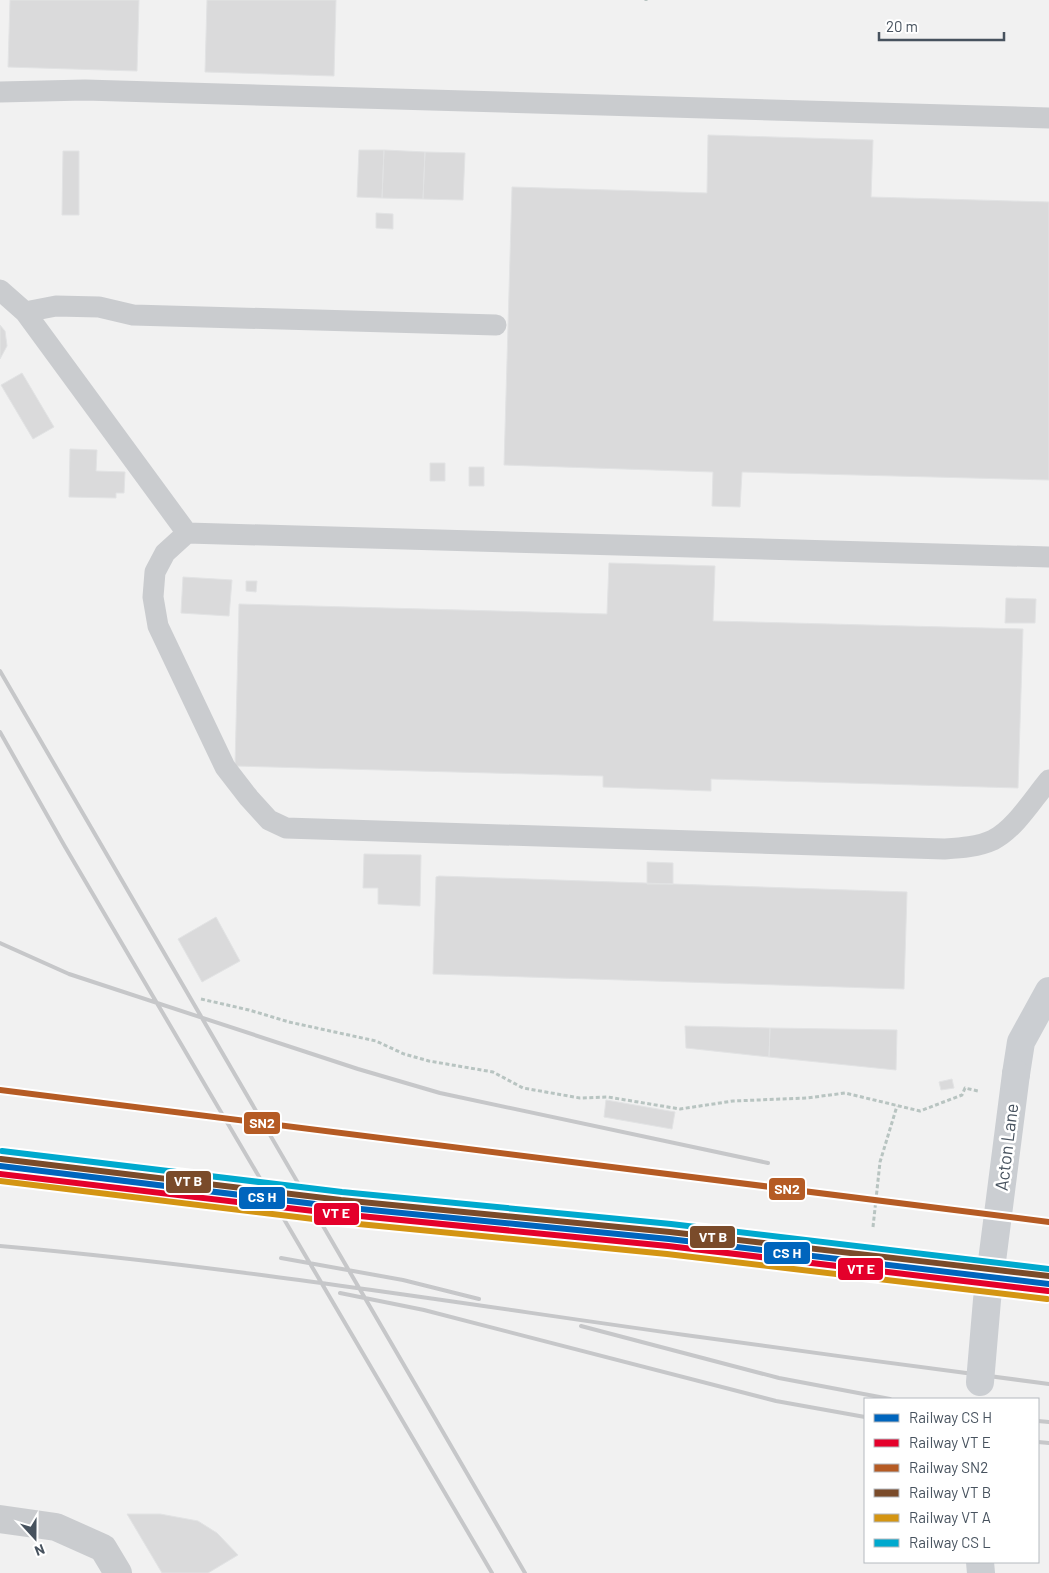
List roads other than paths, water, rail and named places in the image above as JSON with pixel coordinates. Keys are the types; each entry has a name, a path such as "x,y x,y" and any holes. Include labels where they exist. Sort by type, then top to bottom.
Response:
{"main road":[{"name":"Acton Lane","path":"979,1398 987,1300 1011,1104 1021,1042 1049,991"}],"street":[{"path":"0,1519 56,1527 103,1548 118,1573"}],"lane":[{"path":"0,92 84,90 1049,118"},
{"path":"0,290 25,312 188,533"},
{"path":"25,312 56,306 99,307 132,315 496,325"},
{"path":"1049,557 188,533 165,553 155,572 152,597 158,626 225,767 269,820 286,828 944,850 984,843 1008,831 1049,780"}],"railway":[{"path":"0,671 525,1573"},
{"path":"0,732 64,845 492,1573"},
{"path":"0,943 69,974 358,1069 440,1093 768,1163"},
{"path":"0,1246 86,1254 258,1275 1049,1384"},
{"path":"281,1258 403,1280 479,1299"},
{"path":"340,1293 424,1310 776,1401 864,1417"},
{"path":"581,1326 779,1378 885,1398"},
{"path":"1039,1421 1049,1422"},
{"path":"1039,1442 1049,1443"}],"rail line":[{"name":"SN2","path":"0,1090 1049,1222"}]}
